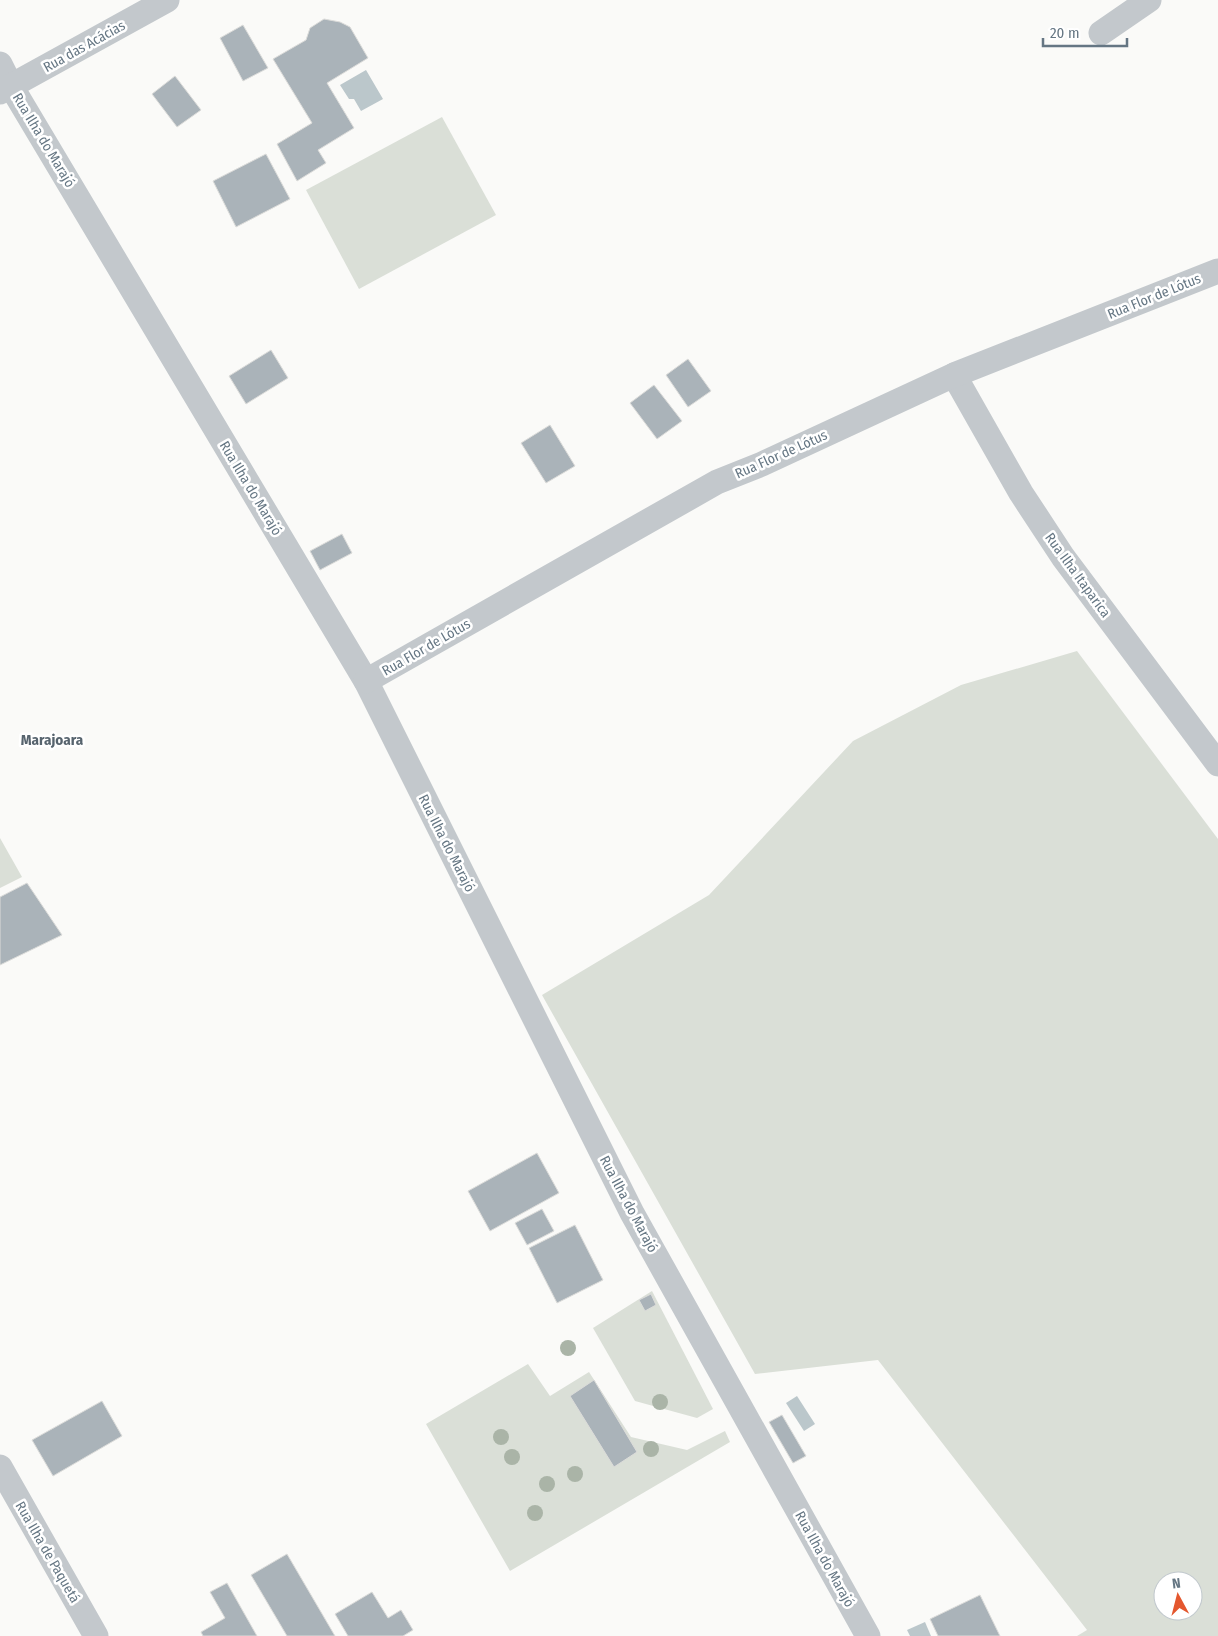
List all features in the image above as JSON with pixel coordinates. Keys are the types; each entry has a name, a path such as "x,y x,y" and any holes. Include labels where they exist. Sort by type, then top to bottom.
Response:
{"street":[{"name":"Rua das Acácias","path":"6,89 167,0"},
{"path":"1101,33 1148,0"},
{"name":"Rua Ilha do Marajó","path":"0,64 6,89 366,681 632,1213 868,1636"},
{"name":"Rua Flor de Lótus","path":"366,681 717,482 762,464 954,375 1218,271"},
{"name":"Rua Ilha Itaparica","path":"954,375 1021,494 1064,557 1218,764"},
{"name":"Rua Ilha de Paquetá","path":"0,1468 96,1636"}],"shaded area":[{"path":"366,70 383,99 361,111 354,99 349,99 340,85"},
{"path":"442,117 496,215 359,289 306,190"},
{"path":"1077,651 1218,839 1218,1636 1077,1636 1087,1630 878,1360 755,1374 542,995 709,895 853,741 961,685"},
{"path":"0,838 22,877 0,888"},
{"path":"652,1291 713,1409 697,1418 635,1401 593,1328"},
{"path":"528,1364 550,1396 589,1372 631,1437 687,1450 725,1431 730,1442 510,1571 426,1424"},
{"path":"797,1396 815,1424 804,1431 786,1403"},
{"path":"925,1622 931,1636 910,1636 907,1630"}],"building":[{"path":"324,19 340,22 350,27 368,58 327,83 354,128 318,150 326,163 297,181 277,144 312,123 273,59 306,40 310,28"},
{"path":"243,25 268,68 243,81 220,38"},
{"path":"175,76 201,110 177,127 152,94"},
{"path":"266,154 290,199 236,227 213,181"},
{"path":"271,350 288,378 246,404 229,376"},
{"path":"688,359 711,391 688,407 666,375"},
{"path":"654,385 682,421 657,439 630,403"},
{"path":"550,425 575,466 546,483 521,443"},
{"path":"342,534 352,553 320,570 310,551"},
{"path":"27,883 62,935 0,965 0,897"},
{"path":"537,1153 559,1193 490,1231 468,1191"},
{"path":"542,1209 554,1231 527,1245 515,1223"},
{"path":"575,1225 603,1280 557,1303 529,1248"},
{"path":"651,1294 656,1305 645,1311 639,1300"},
{"path":"594,1380 637,1452 614,1467 570,1396"},
{"path":"102,1401 122,1436 53,1476 32,1440"},
{"path":"782,1415 806,1456 793,1463 769,1422"},
{"path":"287,1554 335,1636 287,1636 251,1575"},
{"path":"227,1583 257,1636 203,1636 201,1632 225,1618 210,1592"},
{"path":"372,1592 388,1618 401,1610 413,1630 403,1636 348,1636 335,1614"},
{"path":"980,1595 1000,1636 938,1636 930,1619"}],"district":[{"name":"Marajoara","path":"52,740"}]}
